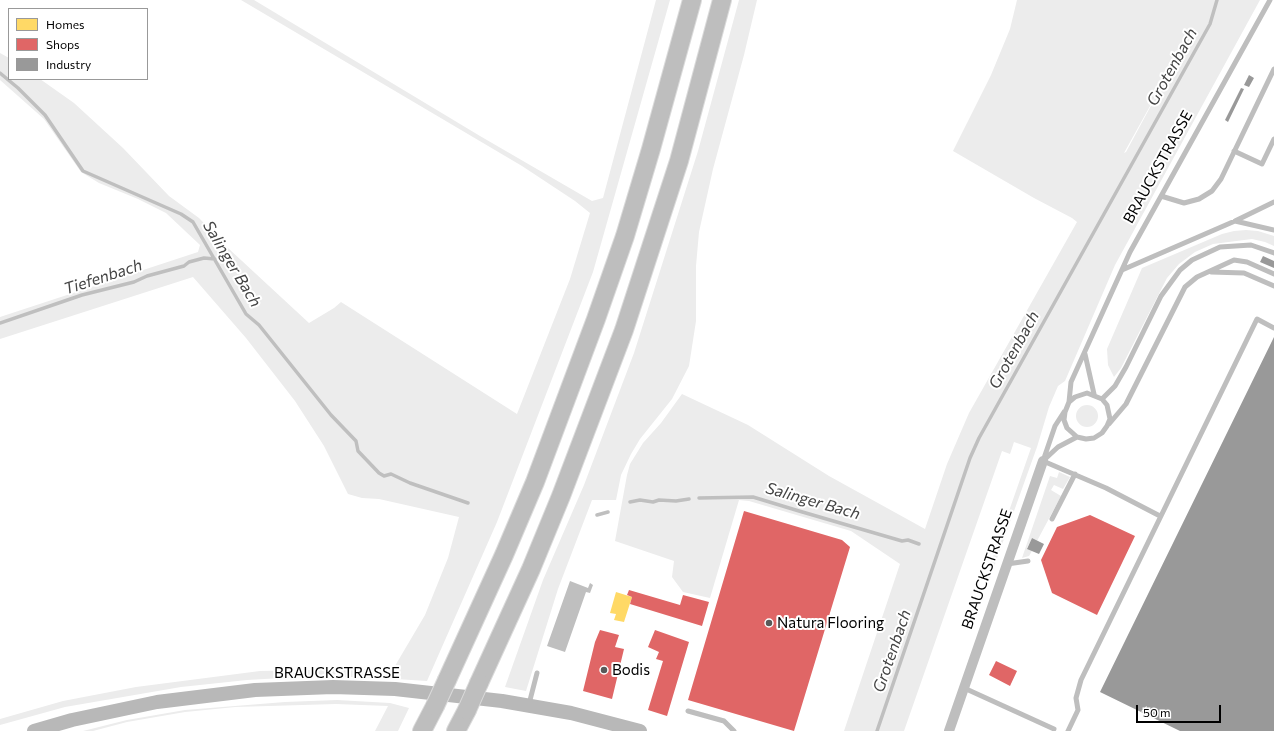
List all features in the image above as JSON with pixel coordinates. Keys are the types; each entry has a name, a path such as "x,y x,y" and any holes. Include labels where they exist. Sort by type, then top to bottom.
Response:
{"highway":[{"path":"422,731 435,706 504,555 529,496 596,319 625,236 651,149 692,0"},
{"path":"456,731 528,576 561,496 624,330 679,161 722,0"}],"street":[{"name":"BRAUCKSTRASSE","path":"949,731 1043,461"},
{"name":"BRAUCKSTRASSE","path":"34,731 72,720 156,702 256,690 333,687 395,689 528,705 571,713 640,731"}],"lane":[{"name":"BRAUCKSTRASSE","path":"1043,461 1055,426 1069,402 1071,382 1122,270 1161,196 1270,0"},
{"path":"1161,196 1184,204 1205,196 1221,179 1274,69"},
{"path":"1234,151 1262,164 1274,139"},
{"path":"1122,270 1235,222 1274,202"},
{"path":"1235,222 1274,230"},
{"path":"1102,398 1119,380 1161,296 1180,270 1192,260 1220,247 1251,245 1274,254"},
{"path":"1064,412 1064,420 1067,428 1077,436 1086,439 1094,438 1102,433 1126,404 1185,287 1208,272 1234,260 1247,262 1274,274"},
{"path":"1208,272 1244,273 1274,286"},
{"path":"1068,731 1078,710 1076,698 1081,680 1257,319 1274,328"},
{"path":"1085,354 1094,394"},
{"path":"1069,402 1081,394 1094,394 1102,398 1107,404 1109,412 1107,426"},
{"name":"BRAUCKSTRASSE","path":"1043,461 1058,447 1077,436"},
{"path":"1043,461 1075,474 1160,516"},
{"path":"1052,519 1075,474"},
{"path":"1007,564 1028,561"},
{"path":"528,705 536,673"},
{"path":"964,688 1054,729"},
{"path":"688,711 724,721 734,731"}],"shaded area":[{"path":"241,0 254,0 480,136 592,201 603,198 656,0 670,0 593,272 497,522 427,681 364,677 299,677 247,680 181,687 65,707 0,725 0,719 63,701 136,687 260,671 362,669 392,671 425,615 448,558 459,517 379,499 362,498 348,494 324,446 295,401 246,338 193,277 0,339 0,317 198,252 200,245 166,213 138,199 99,183 81,172 44,119 0,80 0,53 8,57 8,80 41,80 74,103 123,148 169,196 199,218 228,248 309,323 341,302 517,414 570,279 590,213 575,201 522,166"},
{"path":"739,0 757,0 744,55 713,169 699,232 696,266 696,321 689,366 672,399 640,439 631,454 621,475 616,500 592,500 558,589 526,691 505,687 543,580 584,485 634,353 698,151"},
{"path":"1017,0 1260,0 1115,265 1065,381 1058,386 1049,407 1037,447 990,578 986,577 1031,448 1014,442 1010,454 1002,451 904,731 844,731 900,564 851,531 749,501 739,500 710,598 683,592 672,577 674,561 615,541 627,475 630,464 643,443 661,423 682,394 748,425 829,476 925,529 947,464 969,413 1077,222 953,151 991,75 1010,29","holes":["1175,61 1126,152 1124,153"]},
{"path":"1246,230 1258,231 1274,236 1274,246 1252,239 1213,244 1195,252 1179,264 1167,278 1121,368 1114,377 1108,365 1107,349 1142,268 1222,234"},
{"path":"1087,405 1095,408 1098,416 1095,424 1087,427 1079,424 1076,416 1079,408"},
{"path":"1059,472 1070,477 1063,489 1054,485 1051,490 1061,496 1037,541 1032,538 1027,548 1032,551 1029,556 1022,558 1050,476 1057,478"},
{"path":"570,581 588,588 590,583 593,585 590,593 586,592 565,652 547,646"},
{"path":"337,700 390,703 409,708 398,731 375,731 388,706 336,704 235,707 185,712 127,722 93,731 83,731 127,720 185,710 285,702"}],"building: Homes":[{"path":"616,592 632,597 624,622 614,620 616,614 610,613"}],"building: Shops":[{"name":"Natura Flooring","path":"744,511 842,540 850,547 794,731 688,700"},
{"path":"1090,515 1135,536 1097,615 1052,593 1041,560 1057,527"},
{"path":"629,590 680,605 683,595 709,602 702,626 630,604 632,597 627,595"},
{"name":"Bodis","path":"600,630 619,635 615,647 624,649 612,699 583,691 595,642"},
{"path":"655,630 689,642 667,716 648,710 663,661 656,659 659,652 648,647"},
{"path":"996,661 1017,671 1010,686 989,675"}],"building: Industry":[{"path":"1249,75 1254,78 1249,87 1244,85"},
{"path":"1241,88 1244,89 1228,122 1225,120"},
{"path":"1263,256 1274,261 1274,268 1260,262"},
{"path":"1274,337 1274,731 1180,731 1100,692"},
{"path":"1032,538 1044,544 1039,554 1027,549"}],"waterway":[{"name":"Grotenbach","path":"877,731 970,458 979,438 1210,24 1217,0"},
{"name":"Salinger Bach","path":"0,73 8,80"},
{"name":"Salinger Bach","path":"8,80 45,115 83,171 181,214 193,222 246,314 259,325 331,415 356,441 358,451 379,473 384,476 391,474 410,483 468,503"},
{"name":"Tiefenbach","path":"0,323 82,295 134,282 147,276 184,266 189,262 204,258 215,259"},
{"name":"Salinger Bach","path":"699,498 753,497 902,541 908,540 919,544"},
{"name":"Salinger Bach","path":"630,502 640,500 653,502 659,500 676,501 689,499"},
{"name":"Salinger Bach","path":"597,515 608,512"}],"place":[{"name":"Natura Flooring","path":"769,623"},
{"name":"Bodis","path":"604,670"}]}
